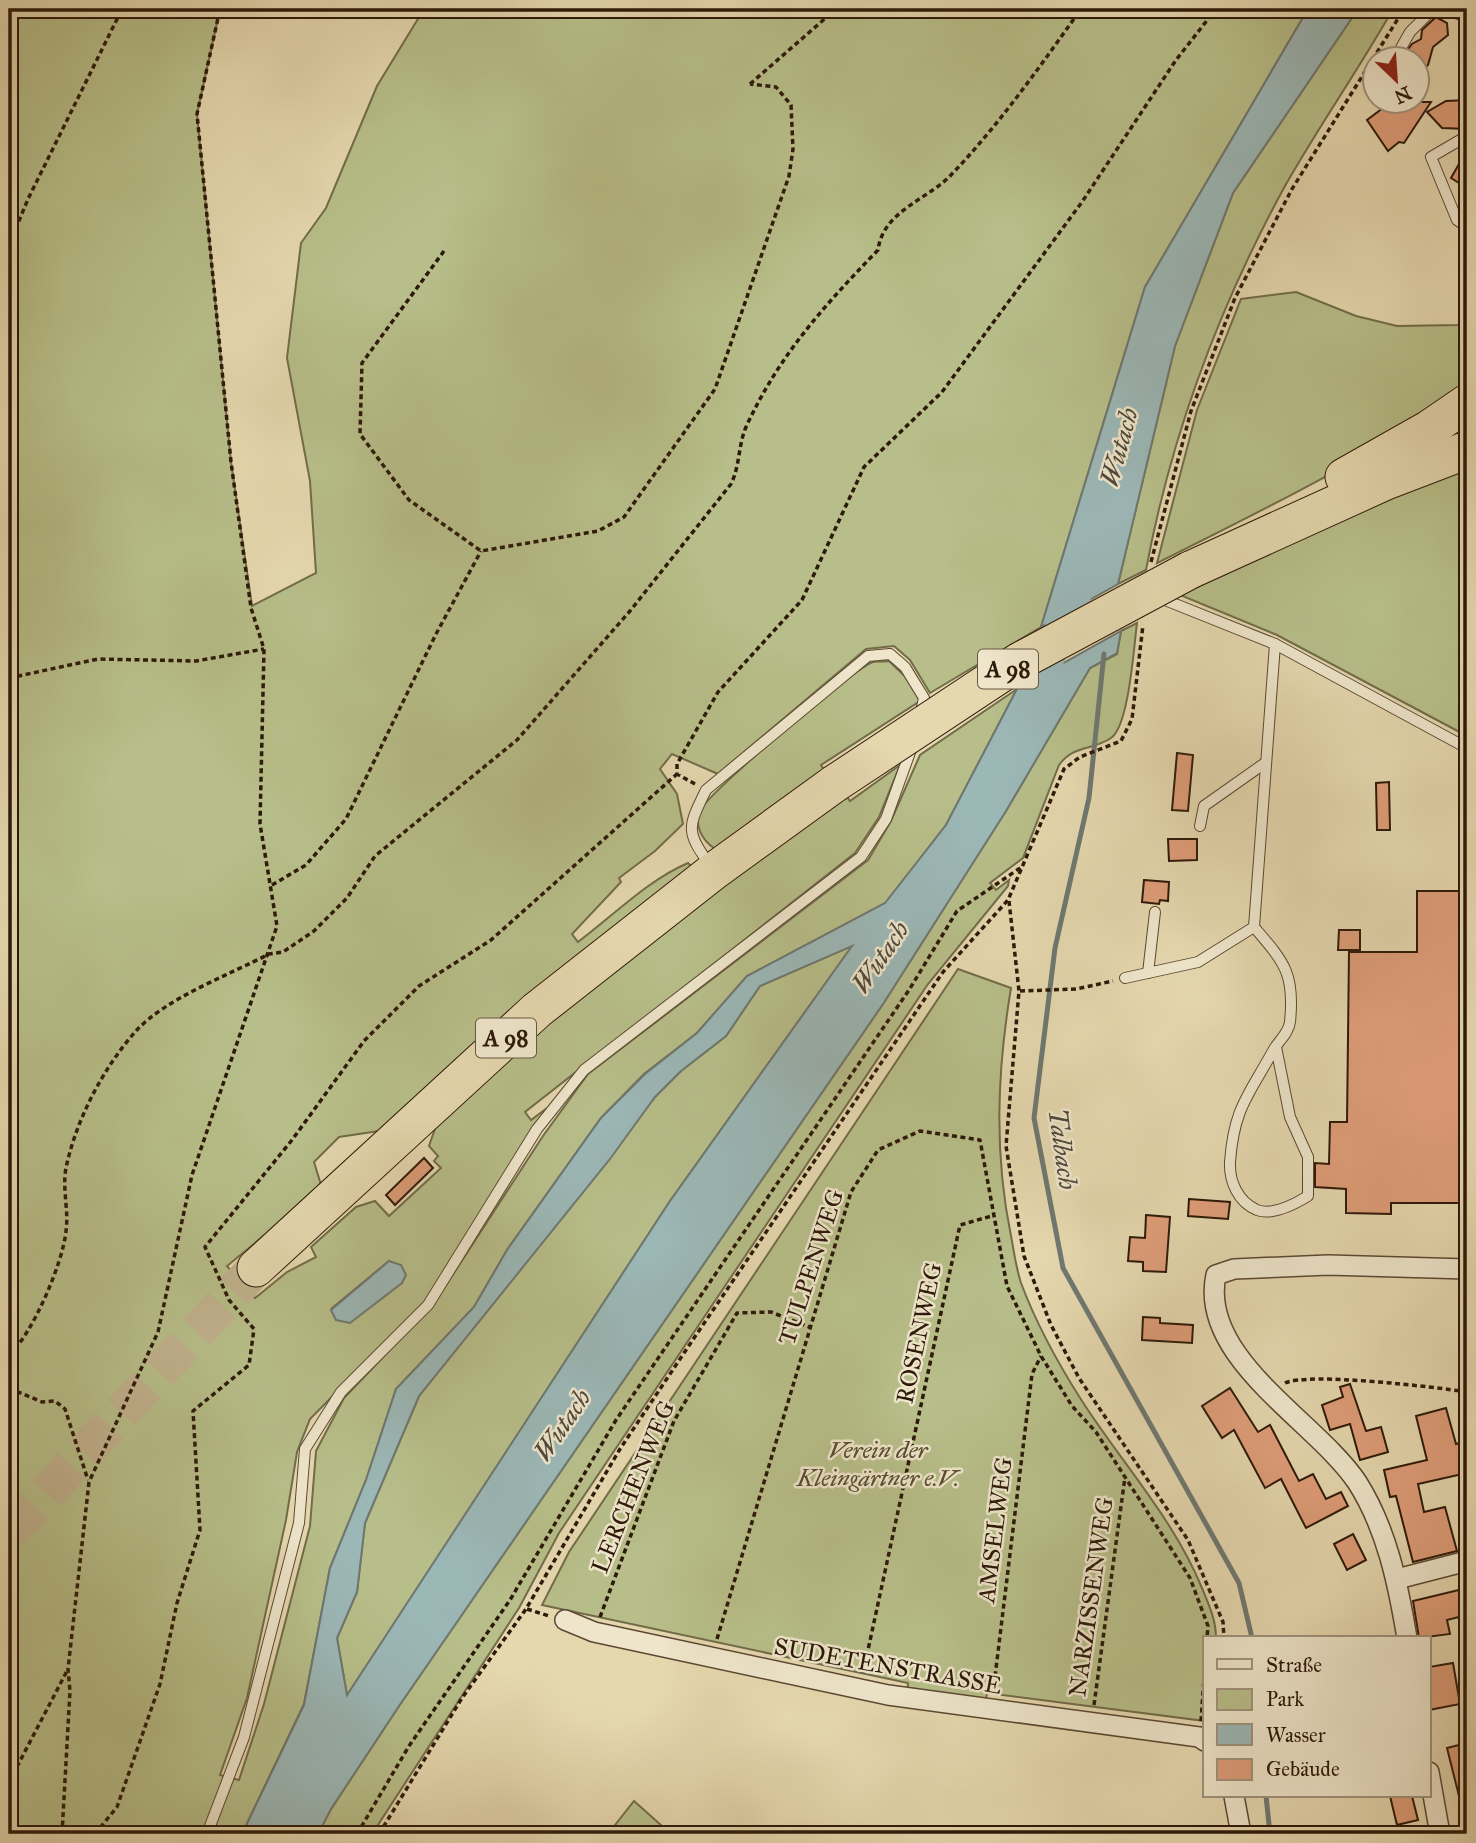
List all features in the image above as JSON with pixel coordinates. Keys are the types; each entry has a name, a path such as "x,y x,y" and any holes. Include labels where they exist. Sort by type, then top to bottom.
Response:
{"highway":[{"path":"1226,554 1307,498 1429,429 1467,403"},
{"name":"A 98","path":"256,1268 537,1010 714,871 834,784 1020,661 1190,570 1386,481 1467,450"}],"street":[{"path":"1407,1636 1397,1579 1368,1502 1356,1481 1253,1373 1226,1337 1214,1313 1212,1294 1216,1275 1234,1269 1328,1265 1467,1269"},
{"path":"1397,1579 1467,1561"},
{"name":"SUDETENSTRASSE","path":"565,1620 594,1632 860,1689 1202,1739"},
{"path":"1430,1778 1440,1834"},
{"path":"1234,1798 1241,1834"}],"lane":[{"path":"1402,46 1410,32 1433,9"},
{"path":"1445,9 1467,17"},
{"path":"1467,136 1431,157 1457,220 1467,227"},
{"path":"1147,593 1275,644 1467,748"},
{"path":"1275,644 1254,927 1290,975 1290,1027 1276,1047 1246,1096 1232,1127 1230,1178 1242,1199 1259,1210 1278,1209 1308,1196 1308,1157 1290,1117 1276,1047"},
{"path":"207,1834 244,1737 299,1523 305,1449 341,1392 428,1305 537,1129 584,1070 861,857 886,819 909,760 924,698 905,667 890,654 868,656 706,790 692,818 691,840 714,871"},
{"path":"1199,825 1204,806 1265,763"},
{"path":"1148,973 1155,912"},
{"path":"1125,978 1198,962 1254,927"}],"path":[{"path":"9,246 28,200 122,9"},
{"path":"62,1834 71,1691 68,1670 89,1482 158,1332 192,1175 223,1077 277,926 260,824 264,649 251,608 231,462 197,114 220,9"},
{"path":"444,251 362,363 360,434 409,500 481,551 598,531 624,517 715,389 789,176 793,149 791,105 776,87 750,84 836,9"},
{"path":"9,1355 23,1343 47,1293 66,1233 66,1170 77,1129 116,1057 150,1018 269,954 283,952 314,931 347,898 375,856 517,740 605,641 732,484 738,470 745,428 774,376 810,322 878,250 879,239 892,219 950,176 1043,62 1081,9"},
{"path":"95,1834 117,1807 160,1684 177,1603 200,1530 193,1411 249,1365 254,1329 229,1300 205,1247 373,1032 419,986 491,940 677,774 677,764 718,692 802,600 864,467 942,392 1082,202 1176,60 1216,9"},
{"path":"1153,549 1191,411 1235,299 1292,189 1404,9"},
{"path":"272,886 306,865 346,819 436,634 481,551"},
{"path":"9,678 98,659 196,660 264,649"},
{"path":"379,1834 462,1698 526,1609 620,1449 943,972 1009,900 1064,769 1080,757 1121,741 1132,719 1141,649"},
{"path":"677,774 706,790"},
{"path":"357,1834 410,1746 510,1600 616,1420 909,989 957,911 1025,865"},
{"path":"1009,900 1019,991 1006,1146 1024,1256 1051,1325 1079,1378 1188,1539 1223,1622 1224,1636"},
{"path":"1019,991 1076,989 1125,978"},
{"name":"TULPENWEG","path":"712,1658 851,1192 878,1150 920,1131 980,1140 1007,1286 1041,1356 1072,1406 1096,1432 1190,1578 1208,1626 1207,1636"},
{"name":"ROSENWEG","path":"860,1689 960,1225 995,1215"},
{"name":"LERCHENWEG","path":"594,1632 674,1422 737,1313 771,1312 809,1327"},
{"name":"AMSELWEG","path":"991,1710 1032,1374 1041,1356"},
{"path":"1272,1392 1288,1381 1303,1380 1467,1392"},
{"path":"9,1388 42,1402 55,1401 65,1409 89,1482"},
{"name":"NARZISSENWEG","path":"1092,1724 1125,1475"},
{"path":"526,1609 565,1620"},
{"path":"9,1782 68,1670"},
{"path":"1202,1739 1203,1714"}],"green space":[{"path":"9,9 220,9 197,114 231,462 252,606 316,573 310,481 287,358 301,243 326,208 377,86 424,9 1308,9 1145,287 1041,627 930,693 910,660 894,646 866,649 718,774 672,754 660,769 677,794 683,824 655,851 619,878 621,882 572,934 578,942 673,870 688,863 694,869 392,1129 339,1137 314,1162 322,1188 227,1266 255,1298 287,1272 316,1257 311,1247 356,1207 375,1201 389,1216 441,1168 434,1161 438,1156 429,1146 437,1123 548,1021 639,947 847,797 850,801 900,765 879,817 855,853 525,1112 531,1120 547,1108 424,1303 310,1419 297,1452 286,1520 247,1698 220,1775 239,1780 264,1704 310,1526 316,1451 344,1398 433,1305 543,1136 588,1074 868,860 891,821 920,755 1017,689 946,825 885,904 747,976 697,1033 644,1074 601,1118 507,1250 474,1307 396,1389 366,1480 330,1568 304,1704 242,1834 9,1834","holes":["389,1261 402,1283 331,1309"]},
{"path":"1358,9 1393,9 1372,46 1360,46 1360,65 1285,186 1239,277 1200,372 1184,421 1156,520 1146,570 1118,584 1175,346 1233,193"},
{"path":"1296,292 1356,316 1397,326 1458,325 1467,312 1467,391 1354,461 1157,563 1197,410 1241,299"},
{"path":"1467,462 1467,736 1277,635 1180,595"},
{"path":"1137,623 1126,702 1117,731 1104,742 1071,754 1059,765 1023,858 990,883 996,890 1009,880 1008,886 928,984 559,1533 519,1608 372,1834 318,1834 331,1809 399,1706 883,1004 1006,811 1090,668 1117,654 1121,631"},
{"path":"889,661 912,683 920,701 821,765 824,770 715,849 710,845 700,832 698,821 701,809 711,798 755,756 840,685 873,662"},
{"path":"853,945 670,1201 347,1696 337,1638 357,1592 365,1523 419,1396 655,1097 681,1071 726,1036 760,986"},
{"name":"Verein der Kleingärtner e.V.","path":"958,969 1011,988 999,1112 1002,1174 1019,1277 1041,1328 1065,1373 1097,1424 1177,1538 1210,1607 1216,1636 1203,1636 1203,1721 987,1693 985,1706 907,1696 908,1683 542,1605 569,1552"},
{"path":"634,1801 671,1834 608,1834"}],"water":[{"path":"1308,9 1358,9 1233,193 1175,346 1118,584 1041,627 1145,287"},
{"path":"1121,631 1117,653 1090,668 1006,811 883,1004 399,1706 331,1809 318,1834 242,1834 304,1705 330,1568 366,1480 396,1389 474,1307 507,1250 601,1118 645,1074 697,1033 747,976 885,903 946,825 1017,689","holes":["852,946 670,1201 347,1695 337,1638 357,1592 365,1523 419,1396 610,1159 655,1097 681,1071 726,1036 760,986"]},
{"path":"389,1261 401,1265 406,1275 402,1283 350,1323 336,1320 331,1310"}],"building":[{"path":"1436,17 1447,23 1448,35 1433,47 1430,58 1430,46 1410,46 1421,39 1422,30"},
{"path":"1467,100 1467,129 1442,128 1430,115 1430,110 1446,101"},
{"path":"1372,116 1422,116 1404,143 1399,142 1388,151 1367,120"},
{"path":"1467,150 1467,188 1451,178"},
{"path":"1177,753 1193,755 1188,811 1172,810"},
{"path":"1389,782 1390,830 1377,830 1376,783"},
{"path":"1168,839 1197,839 1197,860 1169,861"},
{"path":"1144,880 1169,882 1168,901 1160,900 1159,904 1142,902"},
{"path":"1417,891 1467,891 1467,1203 1391,1203 1391,1214 1346,1213 1346,1189 1315,1187 1315,1163 1329,1164 1330,1122 1347,1122 1349,952 1417,952"},
{"path":"1339,930 1360,930 1360,950 1338,950"},
{"path":"424,1158 433,1168 395,1205 386,1195"},
{"path":"1189,1199 1230,1202 1228,1219 1188,1216"},
{"path":"1146,1215 1170,1217 1166,1272 1143,1271 1143,1262 1128,1261 1130,1237 1145,1238"},
{"path":"1143,1317 1160,1318 1160,1323 1193,1325 1192,1343 1142,1340"},
{"path":"1350,1384 1366,1431 1381,1427 1388,1452 1360,1460 1350,1424 1330,1430 1322,1405 1343,1397 1340,1387"},
{"path":"1230,1388 1258,1432 1270,1425 1299,1481 1313,1474 1326,1499 1341,1492 1348,1506 1306,1528 1281,1479 1265,1488 1234,1430 1222,1438 1202,1406"},
{"path":"1446,1408 1456,1444 1467,1441 1467,1473 1418,1484 1424,1512 1445,1507 1457,1551 1413,1562 1396,1496 1390,1497 1384,1470 1427,1460 1416,1416"},
{"path":"1353,1534 1366,1560 1347,1570 1334,1544"},
{"path":"1467,1588 1467,1615 1447,1620 1450,1634 1419,1636 1413,1601"},
{"path":"1453,1663 1460,1704 1430,1710 1430,1667"},
{"path":"1467,1743 1467,1808 1462,1808 1447,1748"},
{"path":"1390,1798 1412,1798 1418,1820 1397,1825"}],"waterway":[{"name":"Wutach","path":"1025,714 1085,571"},
{"name":"Talbach","path":"1104,654 1089,798 1055,948 1034,1118 1063,1268 1239,1583 1252,1636"},
{"name":"Talbach","path":"1266,1798 1270,1834"}],"tunnel":[{"path":"9,1533 256,1268"}]}
